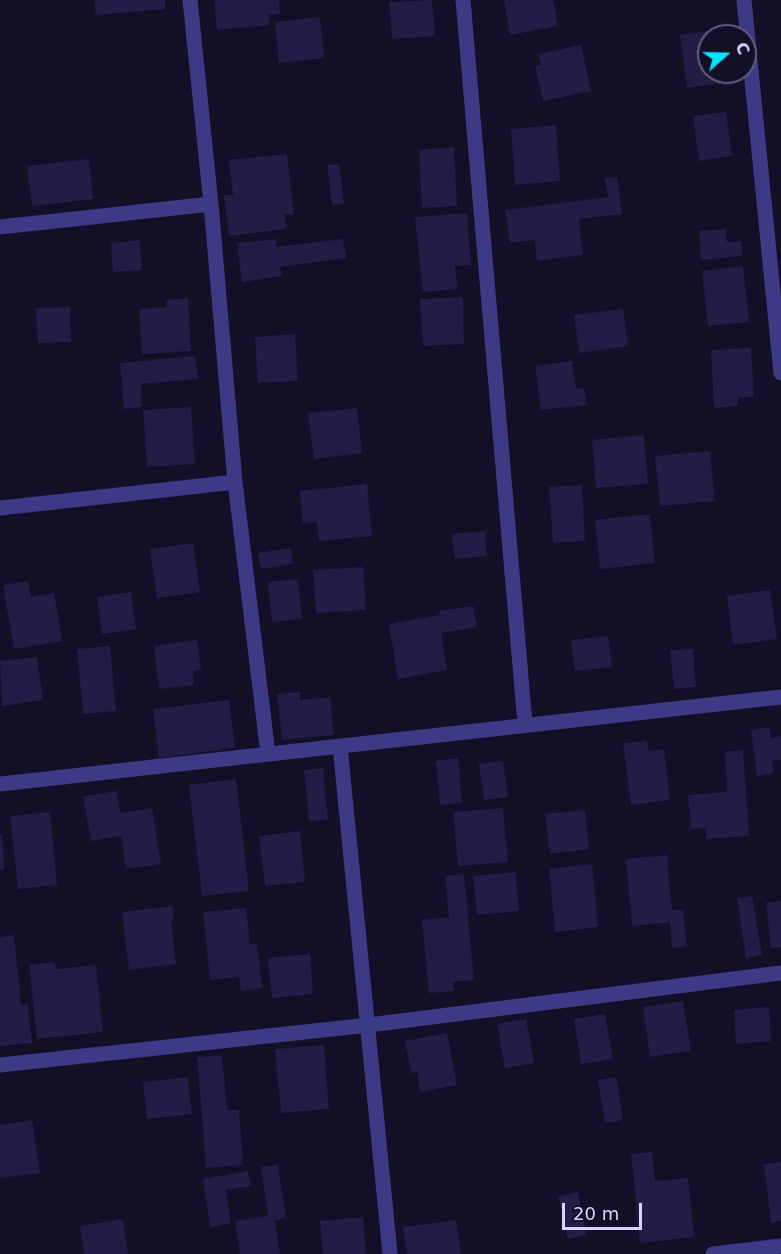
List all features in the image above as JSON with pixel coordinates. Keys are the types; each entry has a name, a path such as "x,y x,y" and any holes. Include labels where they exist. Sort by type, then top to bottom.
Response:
{"street":[{"path":"190,0 211,204 235,482 268,754"},
{"path":"462,0 525,724"},
{"path":"744,0 781,373"},
{"path":"0,227 211,204"},
{"path":"0,508 235,482"},
{"path":"0,784 781,697"},
{"path":"340,746 390,1254"},
{"path":"0,1065 369,1024 781,973"},
{"path":"713,1254 781,1246"}],"building":[{"path":"94,0 165,0 165,9 96,15"},
{"path":"214,0 279,0 280,14 269,15 270,25 217,30"},
{"path":"432,0 435,36 392,39 389,2"},
{"path":"504,0 553,0 558,26 510,35"},
{"path":"320,17 324,58 279,63 275,22"},
{"path":"697,33 697,84 716,84 687,88 680,35"},
{"path":"581,45 591,91 543,101 535,66 541,65 538,54"},
{"path":"726,112 732,156 699,161 693,116"},
{"path":"556,125 560,181 515,185 511,129"},
{"path":"454,147 457,206 422,208 419,150"},
{"path":"287,154 294,214 285,215 286,229 229,236 224,195 233,195 229,160"},
{"path":"89,159 93,199 32,206 27,166"},
{"path":"339,164 344,204 332,205 327,165"},
{"path":"617,177 622,214 579,219 583,255 537,261 535,240 510,243 505,210 608,197 605,178"},
{"path":"467,213 471,265 455,266 458,289 423,292 415,217"},
{"path":"726,229 727,242 741,241 743,256 701,260 699,231"},
{"path":"276,239 276,247 343,239 346,258 280,267 282,276 242,282 237,243"},
{"path":"140,240 142,270 113,272 111,243"},
{"path":"743,266 749,322 708,326 702,271"},
{"path":"463,297 464,344 423,346 420,299"},
{"path":"188,298 191,351 142,354 139,309 167,307 167,300"},
{"path":"70,307 71,342 38,343 36,308"},
{"path":"623,309 628,346 579,353 574,315"},
{"path":"295,334 298,381 258,383 255,337"},
{"path":"751,348 754,397 738,398 738,406 714,408 711,350"},
{"path":"195,356 198,379 141,384 142,407 124,409 120,363"},
{"path":"572,361 576,389 584,388 587,405 541,410 535,366"},
{"path":"191,407 195,464 147,467 143,410"},
{"path":"357,408 362,453 314,459 308,413"},
{"path":"644,435 648,484 596,488 592,440"},
{"path":"710,451 715,501 660,506 655,456"},
{"path":"367,484 372,536 319,541 317,522 303,523 300,491"},
{"path":"582,485 585,541 553,543 549,487"},
{"path":"650,514 655,563 600,569 595,520"},
{"path":"485,531 487,556 455,559 452,534"},
{"path":"193,543 200,592 157,598 150,549"},
{"path":"291,548 293,564 261,569 258,553"},
{"path":"363,567 366,610 316,613 313,570"},
{"path":"298,579 302,619 272,622 268,582"},
{"path":"28,581 31,597 54,593 62,641 14,649 3,585"},
{"path":"770,590 777,639 733,645 727,596"},
{"path":"131,592 136,629 102,634 97,597"},
{"path":"473,606 477,627 441,633 447,670 398,679 389,624 440,615 439,611"},
{"path":"608,636 612,667 575,671 571,640"},
{"path":"197,640 201,670 193,671 194,685 159,689 154,646"},
{"path":"110,646 116,711 83,714 77,649"},
{"path":"693,649 696,687 674,689 670,650"},
{"path":"37,657 43,700 2,706 0,661"},
{"path":"300,692 300,700 330,697 334,735 282,740 277,694"},
{"path":"229,700 235,748 159,758 153,709"},
{"path":"769,727 771,738 781,736 781,760 772,761 774,773 757,776 751,730"},
{"path":"647,741 649,751 664,749 670,800 631,805 623,743"},
{"path":"743,750 749,836 706,839 706,828 691,829 688,795 727,792 725,752"},
{"path":"458,758 462,803 440,805 436,761"},
{"path":"503,761 508,797 484,800 479,764"},
{"path":"323,768 328,820 309,821 304,770"},
{"path":"236,779 249,891 202,896 189,785"},
{"path":"117,791 120,813 152,808 161,864 126,869 121,836 91,841 83,796"},
{"path":"503,808 508,862 458,866 453,812"},
{"path":"585,810 589,849 550,854 545,814"},
{"path":"50,812 57,885 18,889 10,816"},
{"path":"300,831 305,882 265,886 259,836"},
{"path":"0,834 2,834 4,869 0,870"},
{"path":"667,855 672,910 683,910 687,946 672,948 670,922 632,926 626,859"},
{"path":"592,864 598,927 555,932 549,869"},
{"path":"516,872 519,911 477,915 473,876"},
{"path":"464,874 474,980 453,982 454,991 429,993 422,920 449,917 445,876"},
{"path":"752,896 762,955 746,958 737,898"},
{"path":"781,901 781,947 771,948 766,903"},
{"path":"173,906 174,919 171,919 176,964 129,970 122,912"},
{"path":"246,908 250,944 257,944 262,988 241,991 239,977 210,980 203,912"},
{"path":"14,935 21,1005 28,1004 32,1043 0,1046 0,937"},
{"path":"310,954 313,994 272,998 268,958"},
{"path":"55,962 56,969 96,965 103,1032 37,1039 29,965"},
{"path":"683,1001 691,1051 650,1057 643,1007"},
{"path":"769,1007 771,1041 736,1044 734,1010"},
{"path":"605,1014 613,1059 581,1064 574,1019"},
{"path":"526,1019 534,1063 505,1068 497,1024"},
{"path":"447,1033 457,1085 420,1092 417,1072 411,1073 405,1041"},
{"path":"324,1045 329,1109 281,1113 275,1049"},
{"path":"222,1055 227,1110 239,1110 243,1165 206,1168 197,1057"},
{"path":"188,1077 192,1114 147,1119 143,1082"},
{"path":"616,1077 623,1120 605,1123 598,1080"},
{"path":"32,1120 40,1173 0,1178 0,1125"},
{"path":"652,1152 655,1181 688,1178 694,1237 640,1243 631,1154"},
{"path":"781,1162 781,1221 771,1223 764,1164"},
{"path":"278,1165 286,1218 275,1220 280,1254 240,1254 235,1221 268,1216 261,1167"},
{"path":"248,1171 251,1186 226,1190 231,1223 210,1227 203,1179"},
{"path":"578,1192 587,1235 568,1239 558,1196"},
{"path":"363,1217 366,1254 323,1254 320,1221"},
{"path":"123,1219 128,1254 84,1254 80,1226"},
{"path":"456,1220 461,1254 407,1254 403,1227"}]}
